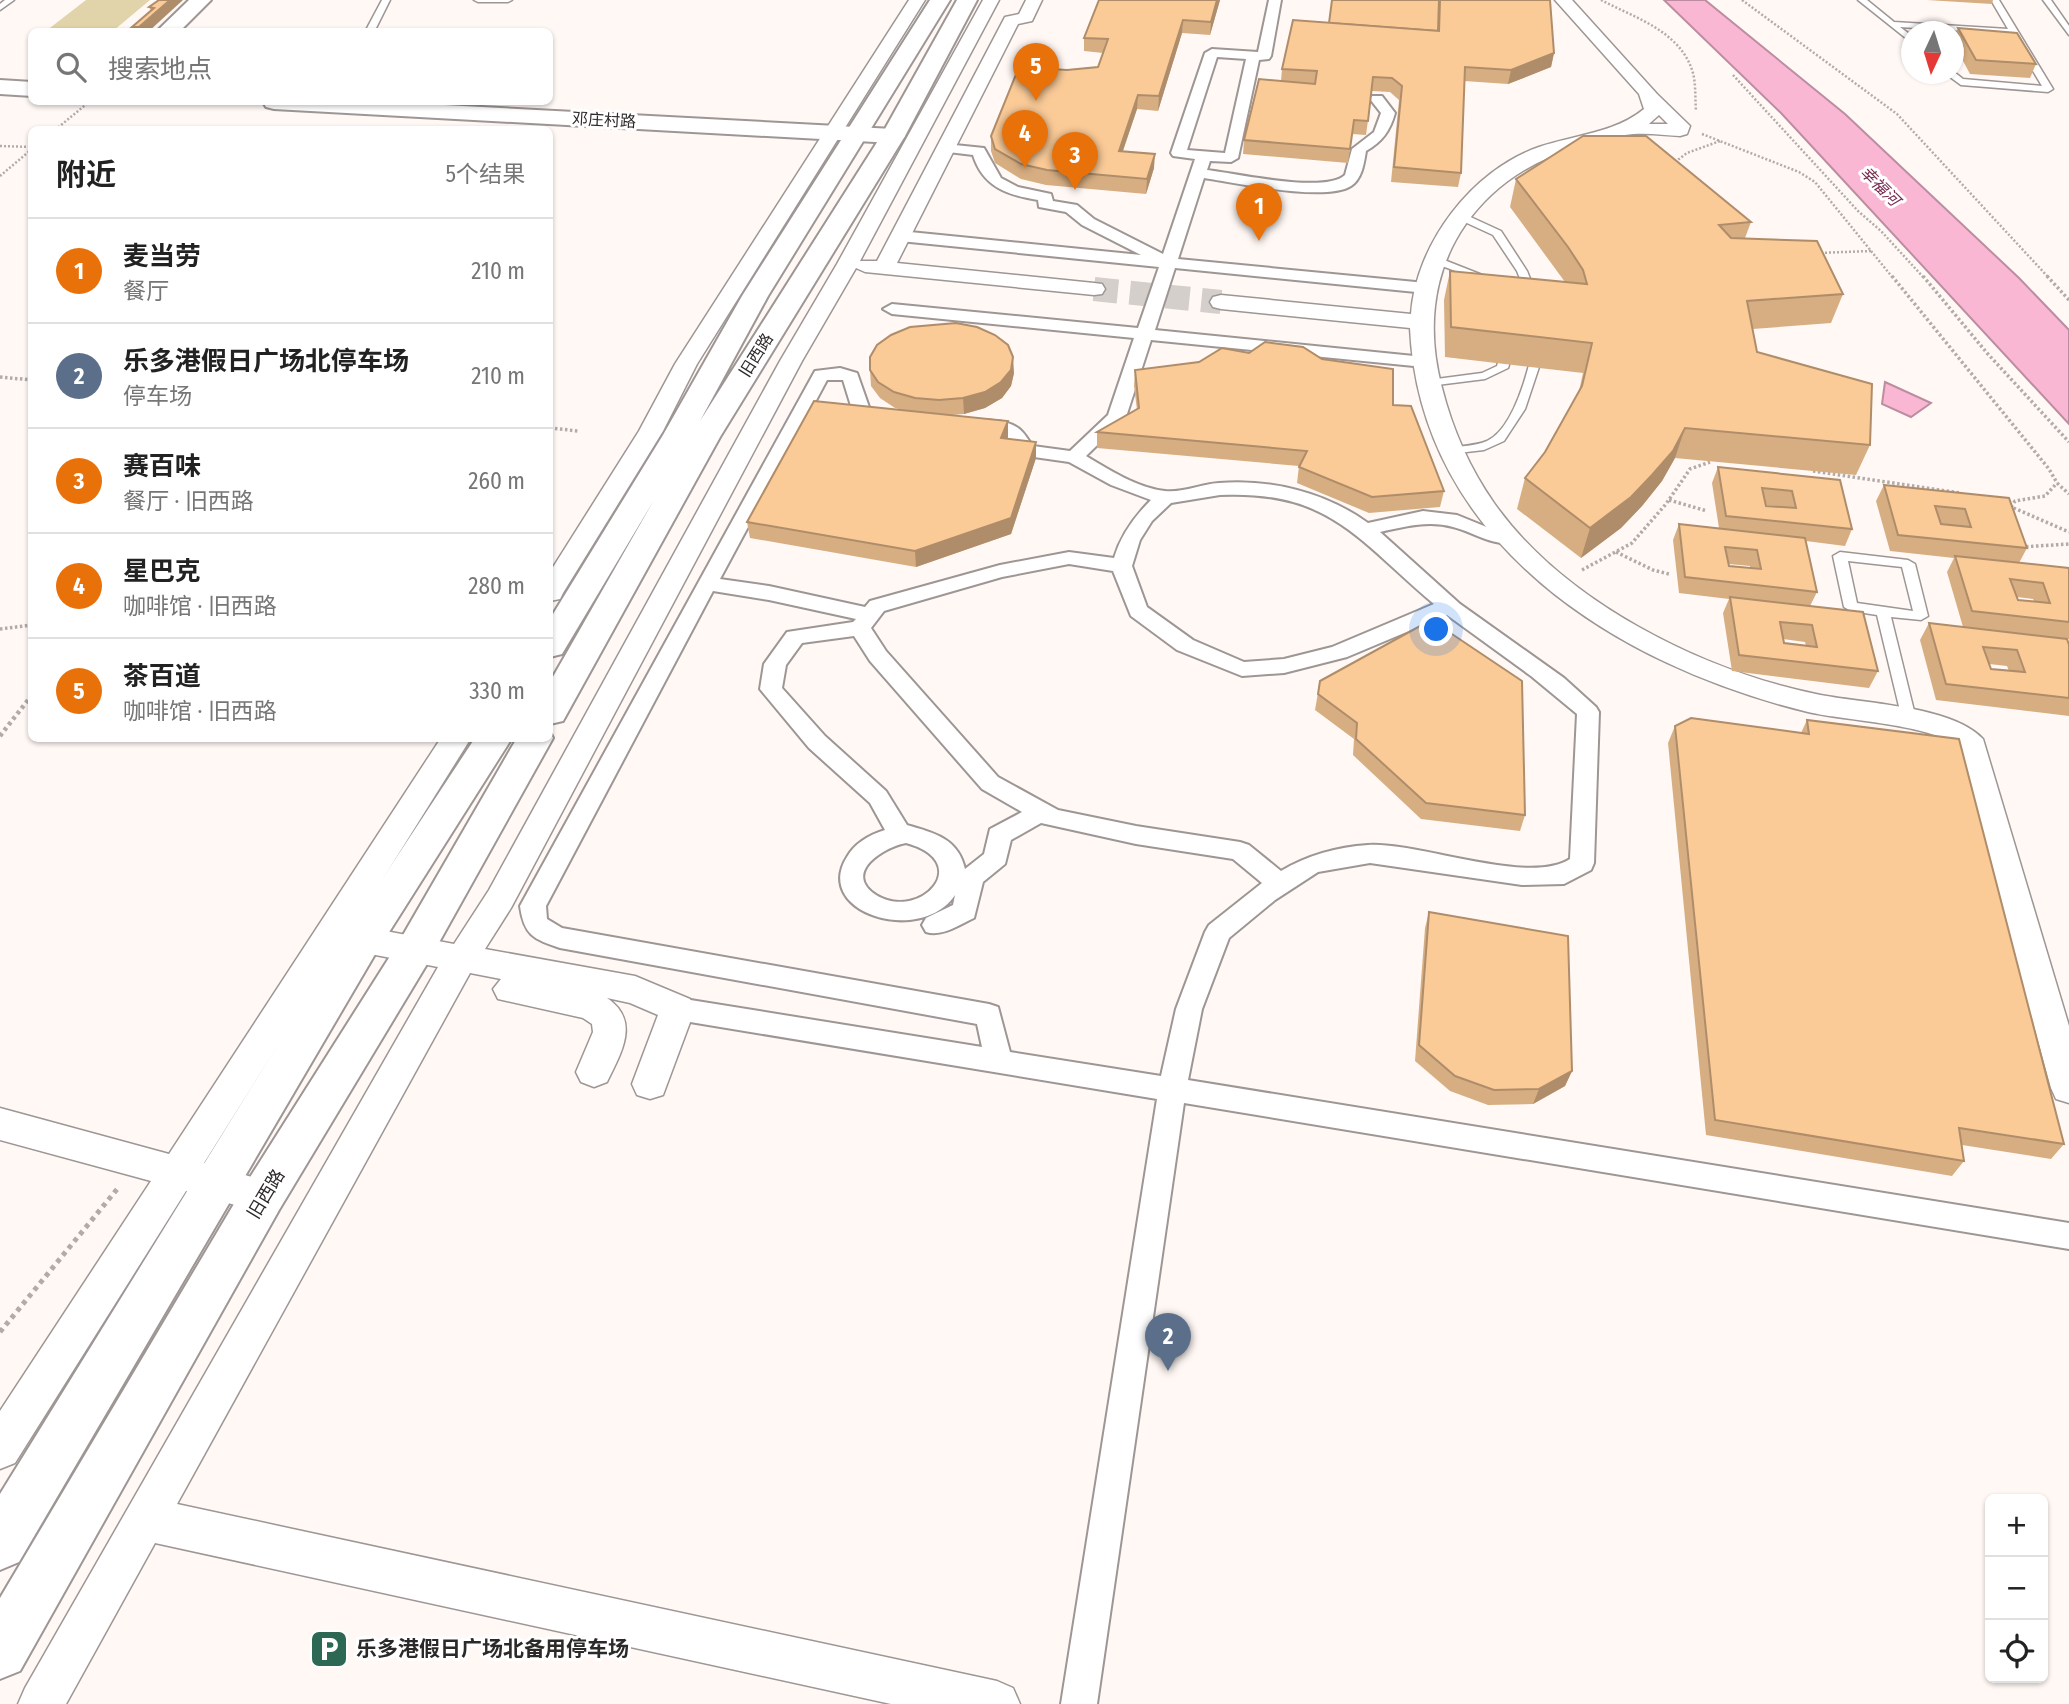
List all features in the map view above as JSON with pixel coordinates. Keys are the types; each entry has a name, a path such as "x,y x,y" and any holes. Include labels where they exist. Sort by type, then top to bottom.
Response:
{"main road":[{"path":"170,28 201,0"},
{"name":"旧西路","path":"553,641 678,435 845,133 940,0"},
{"name":"旧西路","path":"553,707 705,437 893,136 967,0"},
{"path":"0,87 28,89"},
{"name":"邓庄村路","path":"329,105 893,136"},
{"path":"0,1543 218,1184 341,947 491,742"},
{"name":"旧西路","path":"0,1651 264,1196 409,959 533,742"}],"street":[{"path":"553,588 652,431 686,363 845,133 917,0"},
{"path":"41,1704 455,968 500,899 791,361 848,264 991,0"},
{"path":"884,268 1011,21 1026,17 1034,0"},
{"path":"1201,164 1231,158 1254,71 1264,56 1275,0"},
{"path":"1563,0 1650,97 1654,110 1640,123 1565,144 1531,157 1508,172 1460,216 1435,260 1426,288 1420,322 1426,372 1442,427 1453,451 1465,476 1494,521 1510,538 1555,581 1625,628 1672,653 1777,696 1909,719 1947,727 1962,734 1973,746 2069,1088"},
{"path":"1254,71 1212,53 1178,153 1201,164 1288,185 1332,187 1345,183 1353,175 1359,149 1376,140 1383,132 1388,113 1377,99"},
{"path":"945,148 979,151 983,167 994,181 1015,192 1046,197 1045,204 1071,208 1088,222 1170,263"},
{"path":"1074,457 1117,417 1201,164"},
{"path":"900,236 1426,288"},
{"path":"815,261 1094,289"},
{"path":"1221,302 1420,322"},
{"path":"892,309 1145,334 1426,372"},
{"path":"902,419 862,415 851,377 840,373 821,375 533,906 535,923 546,933 560,939 989,1015 998,1062"},
{"path":"956,424 1010,430 1027,451 1074,457 1113,480 1167,497 1208,490 1253,487 1308,499 1347,516 1423,586 1562,686 1588,712 1583,863 1564,875 1522,876 1370,854 1312,864 1280,884 1218,932 1189,1009 1172,1089 1079,1704"},
{"path":"1167,497 1145,517 1130,540 1122,566 1138,611 1185,645 1242,669 1284,666 1339,652 1448,606"},
{"path":"1364,530 1423,517 1457,520 1484,533 1510,538"},
{"path":"900,835 878,797 817,742 771,689 775,663 795,637 865,622 877,606 1000,571 1069,558 1122,566"},
{"path":"707,584 769,593 865,622"},
{"path":"865,622 878,656 990,783 1052,818 1136,835 1240,851 1280,884"},
{"path":"0,1448 163,1168 341,947 455,742"},
{"path":"935,925 965,911 958,891 954,877 953,864 947,852 936,842 921,836 900,835 875,842 855,861 852,873 854,886 861,896 887,910 922,908 958,891 996,858 999,835 1041,812"},
{"path":"341,947 455,968 635,990 678,1009 2069,1236"},
{"path":"455,968 592,1006 608,1017 610,1032 594,1072"},
{"path":"650,1084 678,1009"},
{"path":"0,1124 264,1196"},
{"path":"145,1519 998,1704"}],"lane":[{"path":"0,8 10,0"},
{"path":"371,28 386,0"},
{"path":"478,0 509,0"},
{"path":"1862,0 1901,32"},
{"path":"1964,82 2048,89 1995,0"},
{"path":"2047,0 2069,32"},
{"path":"1891,24 2014,32"},
{"path":"1460,216 1497,233 1522,271 1535,303"},
{"path":"1435,260 1495,282 1505,295"},
{"path":"1426,372 1485,376 1502,368 1508,355 1509,333"},
{"path":"1453,451 1486,446 1500,439 1529,386 1535,369 1539,340"},
{"path":"1840,556 1908,564 1921,616 1884,611 1851,607 1840,556"},
{"path":"1884,611 1909,719"}],"path":[{"path":"1601,0 1654,26 1687,58 1693,72 1695,110 1701,122"},
{"path":"1742,0 1897,114 2069,300"},
{"path":"1733,75 1857,211 1881,231 1915,267 1987,353 2069,442"},
{"path":"60,126 85,105"},
{"path":"1704,129 1699,133 1809,177 2049,469 2057,484 2069,494"},
{"path":"1671,166 1687,153 1721,141"},
{"path":"0,146 28,148"},
{"path":"0,176 28,152"},
{"path":"1808,253 1872,251"},
{"path":"0,377 28,380"},
{"path":"553,428 579,431"},
{"path":"1555,581 1632,542 1669,499 1690,469 1710,462"},
{"path":"1813,471 1963,494"},
{"path":"2011,506 2015,501 2045,496 2057,484"},
{"path":"1669,499 1707,511"},
{"path":"1998,503 2051,522 2069,532"},
{"path":"2018,547 2069,544"},
{"path":"1616,552 1653,570 1669,574"},
{"path":"0,629 28,626"},
{"path":"0,736 28,700"},
{"path":"0,1332 115,1190 163,1168"}],"shaded area":[{"path":"86,0 150,0 117,28 50,28"}],"water":[{"name":"幸福河","path":"1664,0 1705,0 1845,114 2019,278 2069,330 2069,424 1781,113"},
{"path":"1885,382 1931,403 1911,417 1882,404"}],"building":[{"path":"159,0 170,0 139,27 132,27 154,8 149,7"},
{"path":"1099,0 1217,0 1211,22 1183,20 1159,96 1138,95 1119,151 1155,154 1147,179 1047,170 1021,164 995,149 991,136 1019,67 1067,70 1098,67 1108,39 1084,38"},
{"path":"1332,0 1439,0 1438,31 1329,23"},
{"path":"1440,0 1550,0 1554,53 1511,70 1465,67 1461,173 1394,167 1402,86 1392,78 1373,77 1368,121 1354,120 1350,149 1244,140 1259,79 1315,84 1317,71 1282,69 1293,20 1439,31"},
{"path":"1964,29 2017,33 2036,64 1976,60 1964,39"},
{"path":"1583,136 1646,136 1751,222 1719,225 1731,238 1817,241 1843,294 1747,301 1757,352 1872,384 1870,445 1685,428 1673,451 1652,475 1631,497 1590,528 1525,478 1545,452 1582,386 1592,343 1451,327 1450,271 1587,284 1583,270 1568,247 1516,179"},
{"path":"956,323 977,327 995,335 1008,345 1013,357 1011,370 1001,382 985,392 963,398 915,398 894,392 878,382 870,370 870,357 877,345 891,335 910,327"},
{"path":"1265,342 1303,347 1322,359 1393,369 1393,405 1411,406 1444,491 1372,497 1299,467 1307,451 1097,432 1139,408 1135,370 1199,362 1222,348 1249,353"},
{"path":"814,401 1008,421 1001,438 1036,442 1011,518 915,551 747,522"},
{"path":"1718,467 1840,480 1852,529 1726,516","holes":["1762,488 1792,491 1796,508 1766,506"]},
{"path":"1884,485 2009,498 2027,548 1898,535","holes":["1935,506 1965,509 1971,527 1941,524"]},
{"path":"1679,524 1805,538 1817,592 1685,577","holes":["1725,547 1757,550 1761,569 1729,566"]},
{"path":"1955,556 2069,568 2069,622 1972,611","holes":["2010,579 2043,583 2050,603 2018,600"]},
{"path":"1730,597 1863,612 1878,671 1739,655","holes":["1780,622 1812,625 1817,647 1784,643"]},
{"path":"1431,620 1522,681 1525,815 1426,803 1356,739 1357,723 1318,694 1320,681"},
{"path":"1929,623 2067,639 2069,698 1946,684","holes":["1983,647 2017,650 2025,672 1991,669"]},
{"path":"1691,718 1809,734 1807,720 1959,739 2064,1144 1959,1128 1964,1161 1715,1120 1675,726"},
{"path":"1429,912 1568,936 1572,1071 1539,1089 1494,1090 1455,1076 1419,1045"}],"tunnel":[{"path":"1094,289 1221,302"}],"place":[{"name":"茶百道","path":"1036,101"},
{"name":"星巴克","path":"1025,168"},
{"name":"赛百味","path":"1075,190"},
{"name":"麦当劳","path":"1259,241"},
{"name":"乐多港假日广场北停车场","path":"1168,1371"},
{"name":"乐多港假日广场北备用停车场","path":"329,1649"}]}
